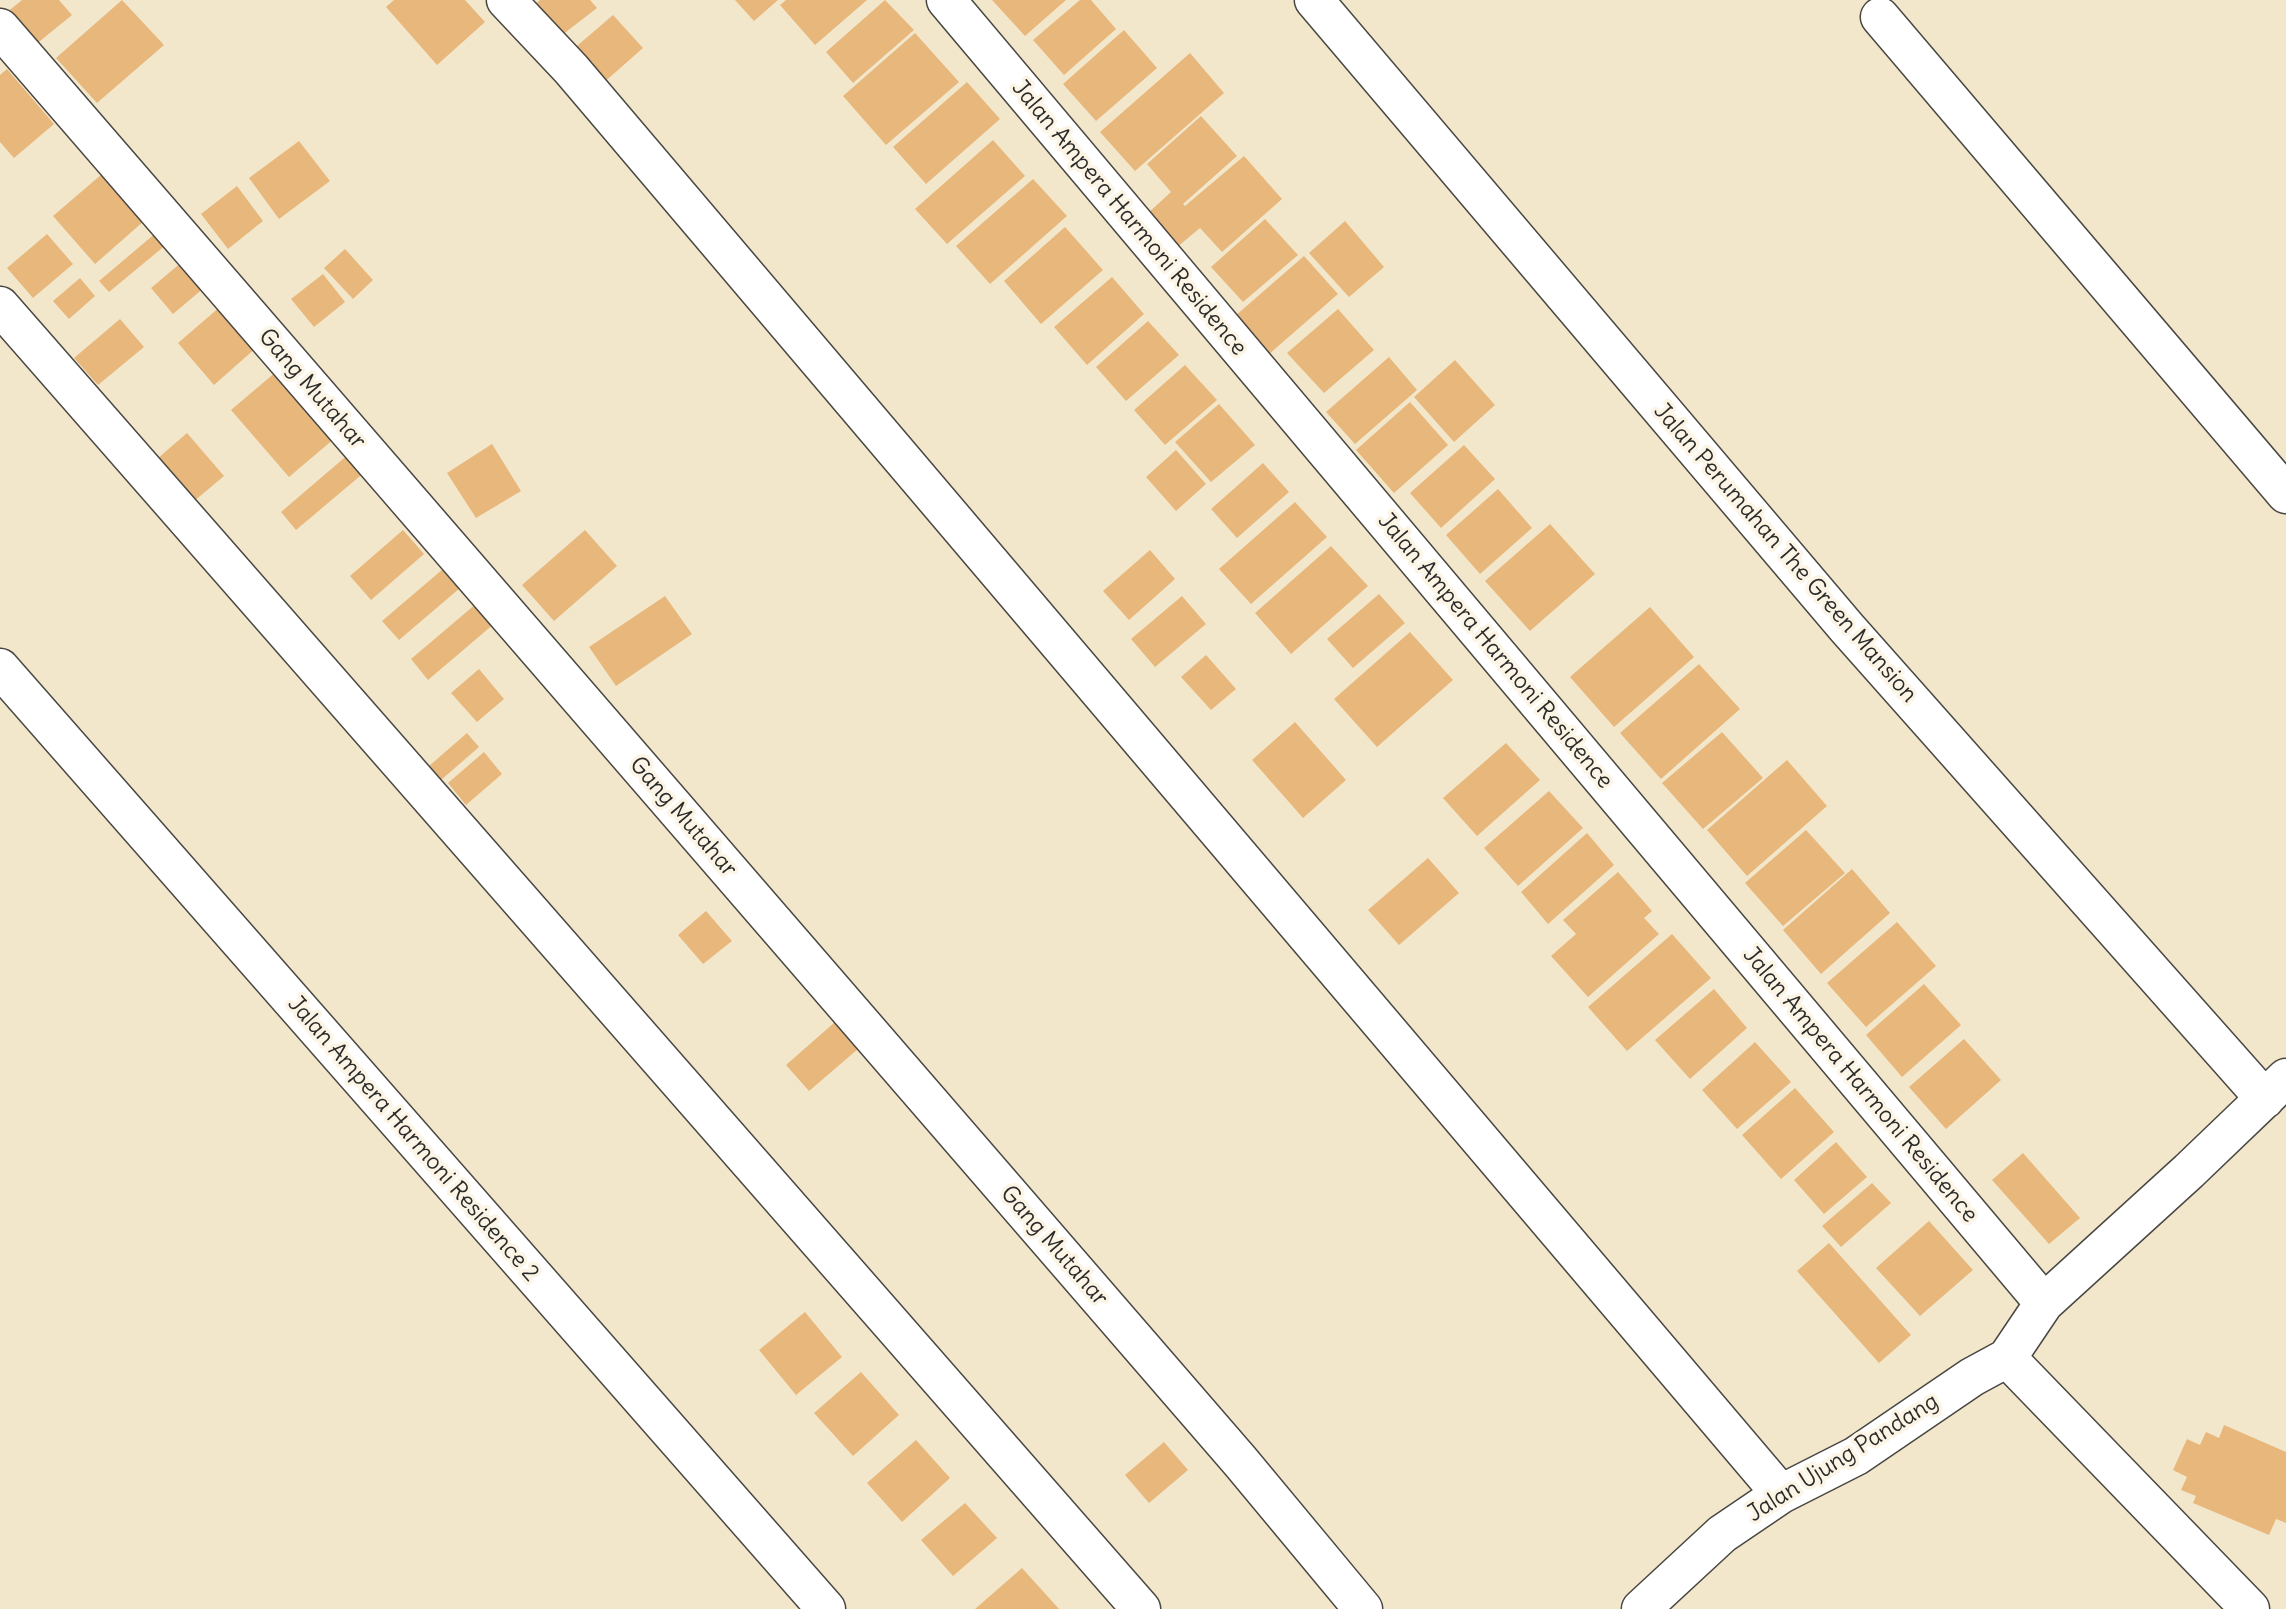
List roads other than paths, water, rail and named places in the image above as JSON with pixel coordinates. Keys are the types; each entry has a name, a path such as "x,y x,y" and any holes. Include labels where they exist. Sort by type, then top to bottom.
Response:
{"street":[{"path":"506,0 571,69 1781,1494"},
{"name":"Jalan Ampera Harmoni Residence","path":"946,0 2044,1303"},
{"name":"Jalan Perumahan The Green Mansion","path":"1314,0 1847,628 2275,1089"},
{"path":"1880,18 2286,494"},
{"name":"Gang Mutahar","path":"0,28 1231,1450 1363,1609"},
{"path":"0,306 1141,1609"},
{"name":"Jalan Ampera Harmoni Residence 2","path":"0,668 826,1609"},
{"name":"Jalan Ujung Pandang","path":"1641,1609 1721,1534 1781,1494 1856,1456 1972,1377 2007,1358 2044,1303 2275,1089"},
{"path":"2007,1358 2250,1609"}]}
